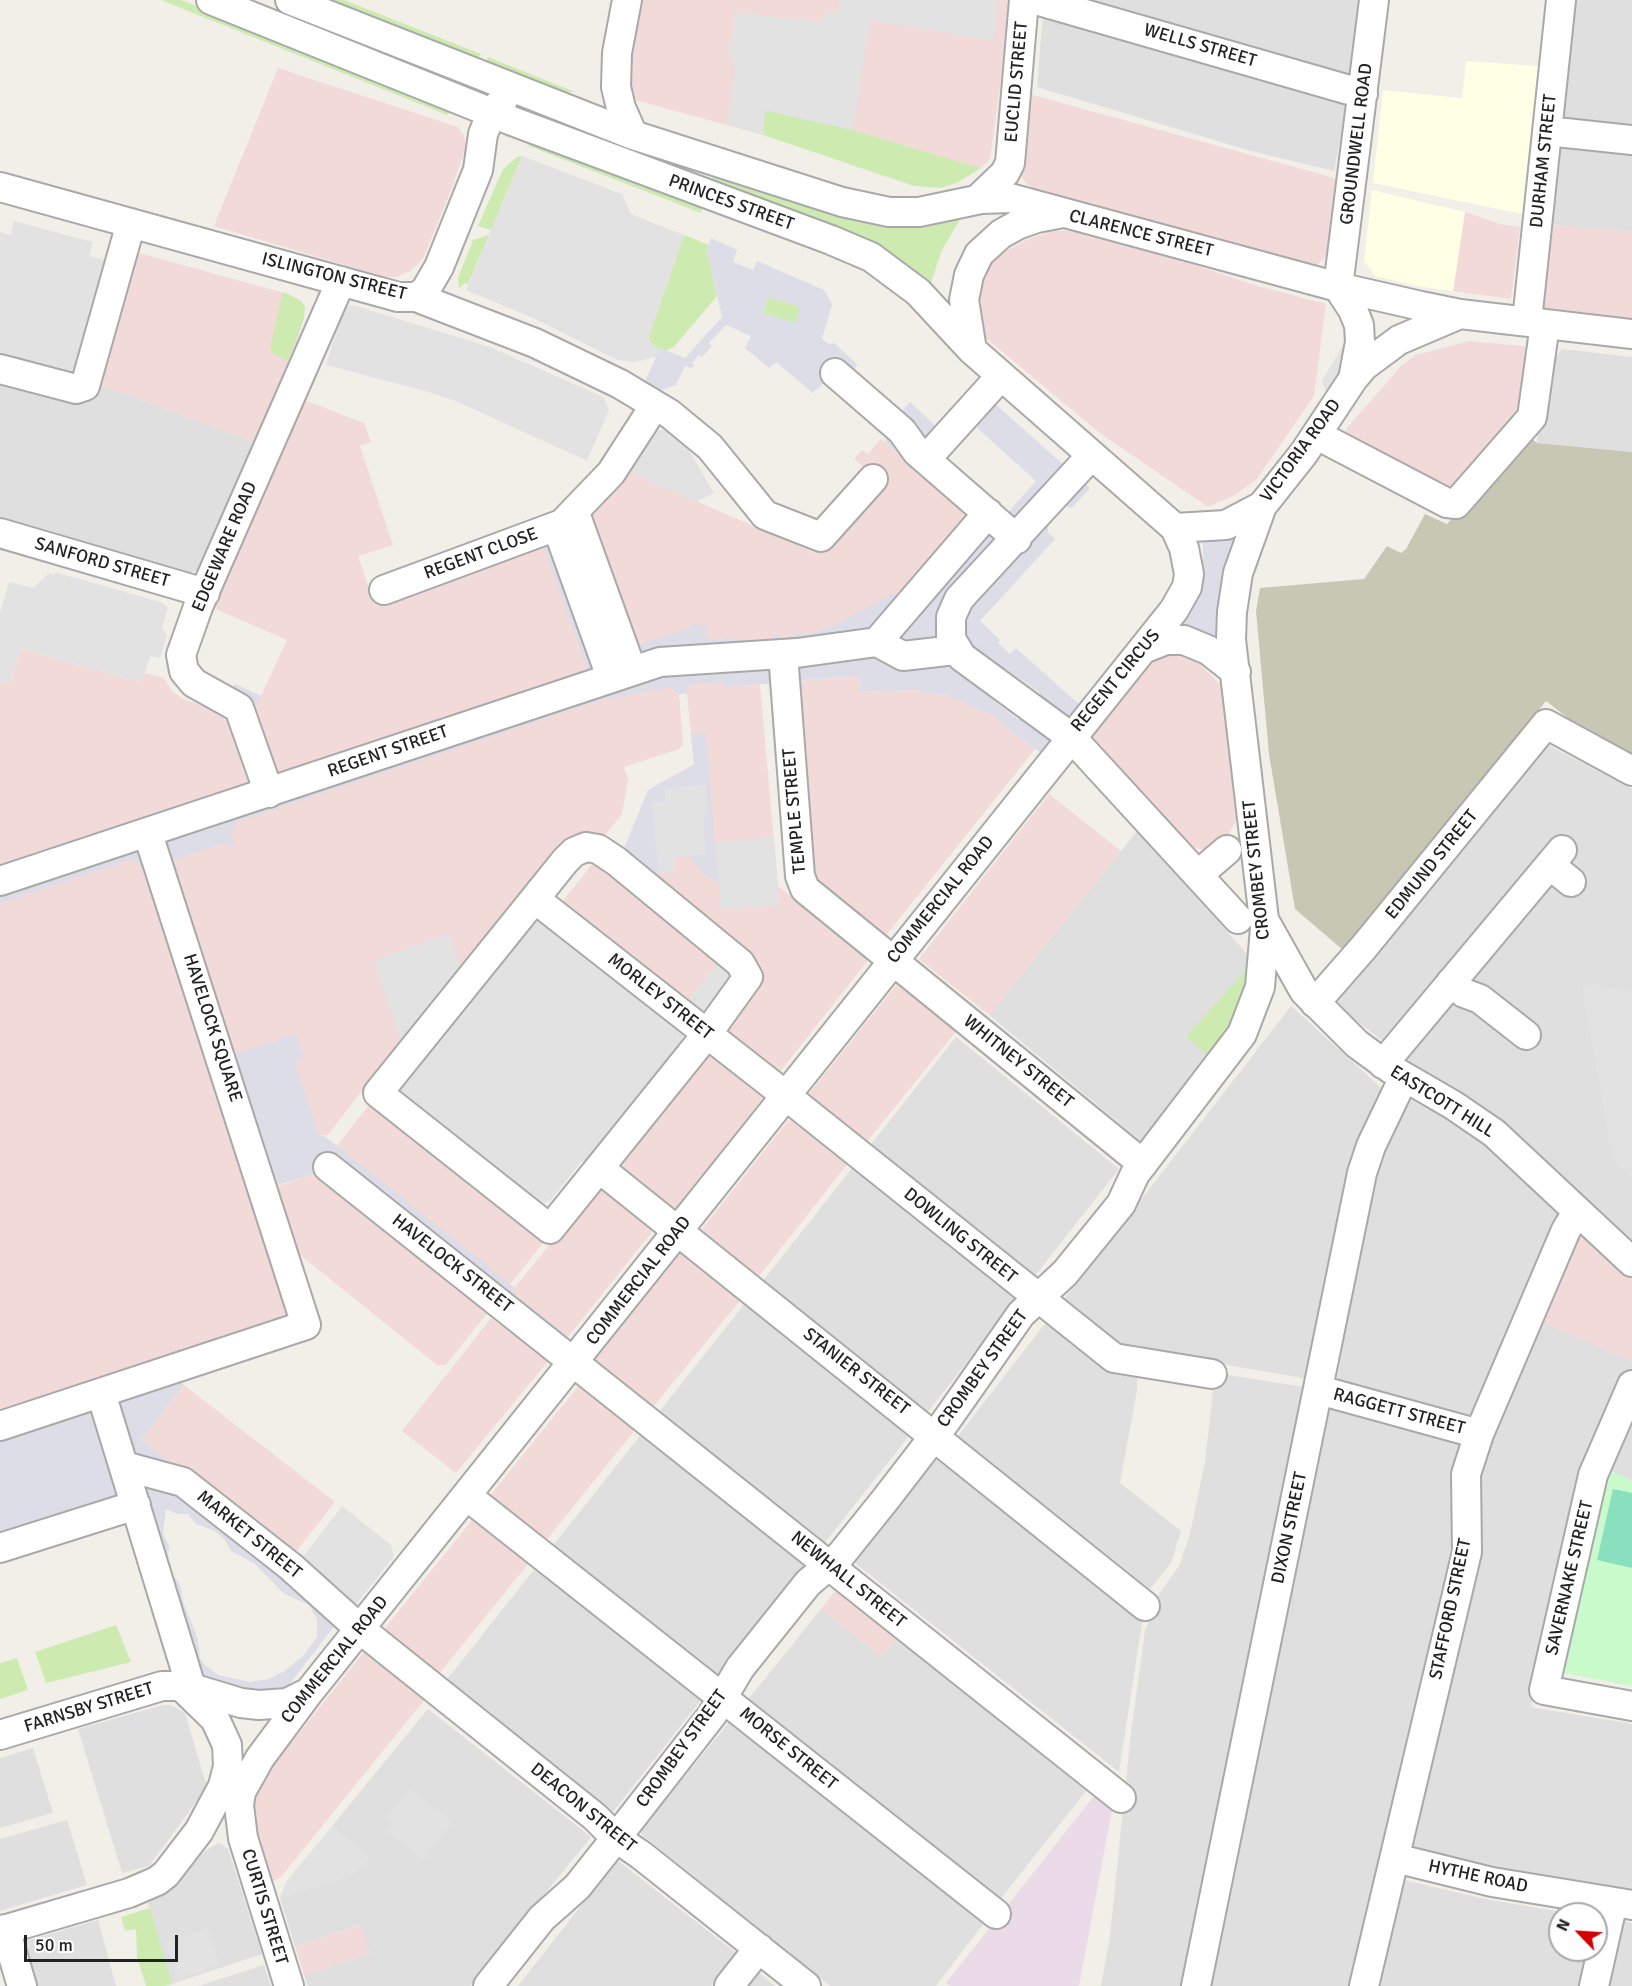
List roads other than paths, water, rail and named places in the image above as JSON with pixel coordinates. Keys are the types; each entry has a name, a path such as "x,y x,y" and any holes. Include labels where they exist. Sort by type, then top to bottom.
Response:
{"street":[{"name":"PRINCES STREET","path":"212,0 502,116 852,247 885,267 918,292 972,350 1174,528"},
{"name":"PRINCES STREET","path":"290,0 633,135 818,196 868,208 919,212 978,199 1004,197 1066,213"},
{"path":"627,0 616,79 621,108 633,135"},
{"name":"EUCLID STREET","path":"978,199 1005,173 1010,163 1024,0"},
{"name":"WELLS STREET","path":"1036,0 1363,94"},
{"name":"GROUNDWELL ROAD","path":"1338,287 1374,0"},
{"name":"DURHAM STREET","path":"1317,435 1451,504 1460,502 1534,413 1536,323 1547,131 1562,0"},
{"path":"416,297 425,291 435,274 478,170 483,134 502,116 513,88"},
{"path":"1547,131 1632,140"},
{"name":"EUCLID STREET","path":"1010,163 1023,201"},
{"name":"ISLINGTON STREET","path":"0,187 398,297 416,297 535,343 655,405 703,440 765,515 821,537 873,479"},
{"name":"CLARENCE STREET","path":"972,350 965,320 964,300 969,276 979,254 1001,234 1017,225 1037,218 1066,213 1338,287"},
{"path":"0,369 76,389 85,386 131,223"},
{"name":"EDGEWARE ROAD","path":"269,792 239,708 194,683 182,663 184,645 341,281"},
{"path":"1338,287 1460,314 1632,334"},
{"name":"VICTORIA ROAD","path":"1338,287 1353,310 1359,325 1360,342 1353,379"},
{"name":"VICTORIA ROAD","path":"1174,528 1226,525 1262,506 1317,435 1353,379 1372,358 1392,345 1460,314"},
{"path":"835,372 902,431 926,459 988,513 1010,546"},
{"path":"926,459 1001,376"},
{"name":"REGENT CLOSE","path":"384,590 566,520 624,457 655,405"},
{"path":"783,654 877,642 903,656 955,650 950,627 954,609 1091,456"},
{"name":"CROMBEY STREET","path":"488,1986 542,1918 577,1887 616,1838 712,1715 732,1679 786,1610 808,1583 840,1556 935,1436 1004,1337 1037,1298 1065,1274 1115,1212 1143,1164 1236,1043 1246,1026 1260,989 1264,963 1252,920 1236,672 1231,640 1234,594 1246,545 1262,506"},
{"path":"877,642 988,513"},
{"path":"566,520 622,674"},
{"name":"REGENT CIRCUS","path":"955,650 1071,737 1174,610 1187,586 1188,561 1174,528"},
{"name":"SANFORD STREET","path":"0,533 205,593"},
{"path":"1143,649 1166,640 1184,640 1208,650 1236,672"},
{"name":"REGENT STREET","path":"0,881 148,834 622,674 673,660 783,654"},
{"name":"TEMPLE STREET","path":"783,654 800,876 805,889 892,961"},
{"name":"EDMUND STREET","path":"1310,997 1358,955 1546,724 1632,771"},
{"name":"EASTCOTT HILL","path":"1071,737 1199,873 1252,920 1310,997 1357,1044 1393,1070 1453,1105 1494,1133 1632,1262"},
{"name":"COMMERCIAL ROAD","path":"243,1838 239,1805 244,1785 263,1752 1071,737"},
{"name":"HAVELOCK SQUARE","path":"101,1393 306,1325 148,834"},
{"path":"592,847 616,861 746,970 748,977 746,984 707,1034 550,1229 378,1093 565,861 579,849 592,847"},
{"path":"1199,873 1227,850"},
{"name":"DIXON STREET","path":"1196,1986 1364,1166 1393,1070 1451,982 1561,866"},
{"name":"MORLEY STREET","path":"535,900 785,1095"},
{"name":"WHITNEY STREET","path":"892,961 1143,1164"},
{"path":"1451,982 1464,993 1480,999 1526,1035"},
{"path":"1260,989 1285,987 1310,997"},
{"name":"DOWLING STREET","path":"785,1095 1114,1358 1212,1374"},
{"name":"HAVELOCK STREET","path":"328,1167 574,1362"},
{"name":"STANIER STREET","path":"599,1168 1145,1606"},
{"name":"STAFFORD STREET","path":"1365,1986 1467,1552 1466,1474 1479,1434 1566,1230 1577,1212"},
{"name":"NEWHALL STREET","path":"574,1362 1121,1798"},
{"name":"SAVERNAKE STREET","path":"1632,1385 1593,1475 1544,1690 1632,1706"},
{"name":"RAGGETT STREET","path":"1319,1390 1479,1434"},
{"path":"0,1426 101,1393 138,1511 186,1686"},
{"name":"MARKET STREET","path":"124,1466 183,1482 290,1566 360,1629"},
{"name":"MORSE STREET","path":"467,1496 996,1914"},
{"path":"0,1548 138,1511"},
{"name":"DEACON STREET","path":"360,1629 595,1817 616,1838 641,1855 806,1986"},
{"name":"FARNSBY STREET","path":"0,1735 158,1686 186,1686 241,1703 259,1705 287,1703 309,1692"},
{"name":"FARNSBY STREET","path":"186,1686 210,1712 220,1727 227,1745 228,1766 223,1786 199,1832"},
{"name":"CURTIS STREET","path":"199,1832 220,1827 230,1829 243,1838 289,1986"},
{"path":"22,1986 3,1930 129,1893 157,1881 166,1874 199,1832"},
{"name":"HYTHE ROAD","path":"1395,1858 1492,1882 1622,1904"},
{"path":"1594,1986 1622,1904"},
{"path":"729,1986 759,1948"}]}
